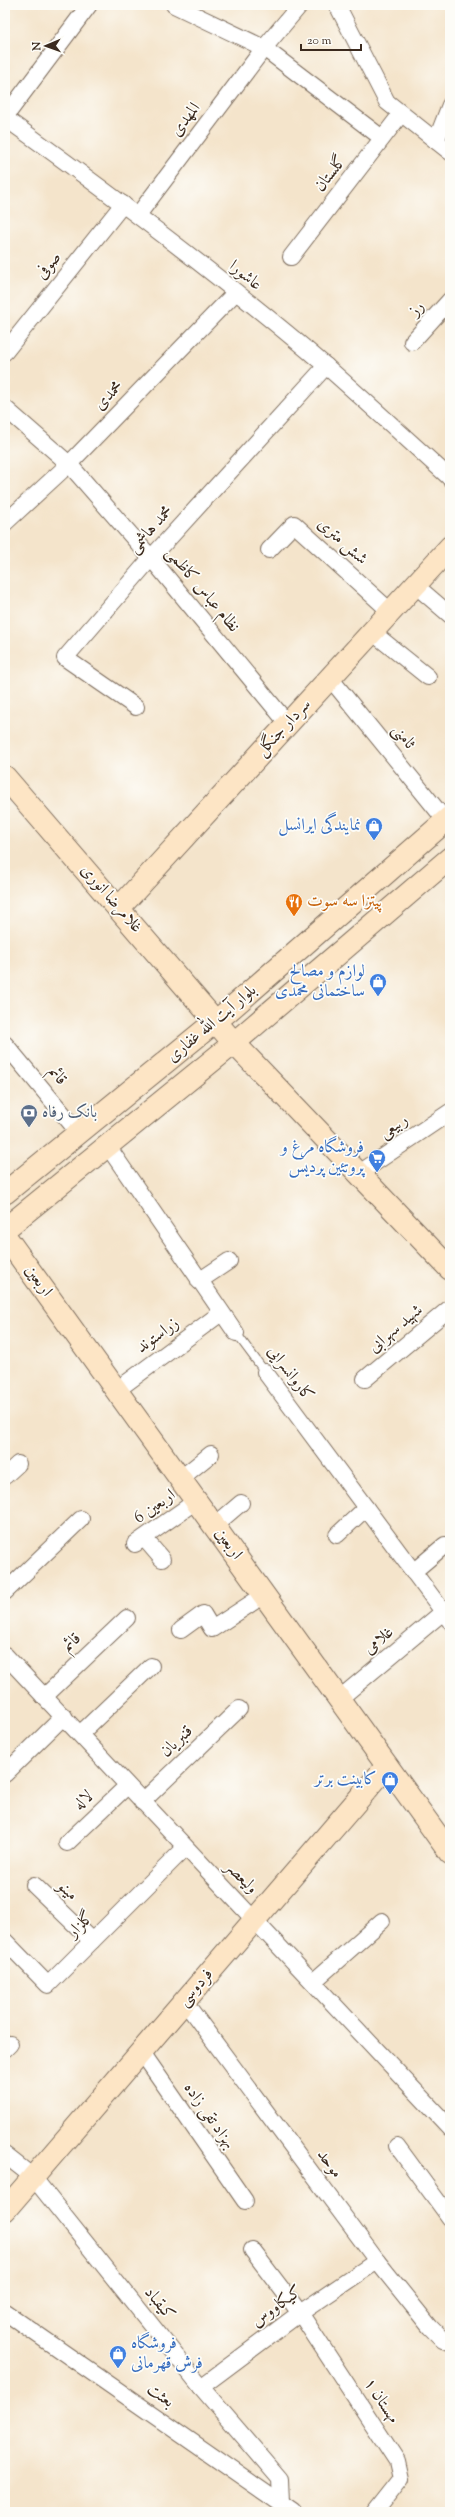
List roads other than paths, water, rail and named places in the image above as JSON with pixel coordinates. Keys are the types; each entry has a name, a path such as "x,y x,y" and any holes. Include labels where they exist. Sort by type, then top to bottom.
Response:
{"street":[{"path":"5,118 89,5"},
{"path":"174,5 264,48 382,138"},
{"name":"المهدی","path":"138,216 264,48 300,5"},
{"path":"338,5 387,102 450,152"},
{"path":"436,141 450,105"},
{"name":"گلستان","path":"291,257 401,114"},
{"name":"عاشورا","path":"5,118 123,204 236,292 326,366 450,478"},
{"name":"صوفی","path":"5,352 123,204"},
{"name":"محمدی","path":"5,523 69,464 236,292"},
{"name":"رز","path":"412,342 450,300"},
{"name":"محمد هاشمی","path":"136,707 65,658 151,558 326,366"},
{"name":"نظام عباس کاظمی","path":"5,408 69,464 151,558 288,724"},
{"name":"شش متری","path":"269,550 294,524 391,612"},
{"name":"سردار جنگل","path":"119,908 450,547"},
{"path":"415,585 450,614"},
{"path":"372,632 428,677"},
{"name":"ثامنی","path":"330,678 448,819"},
{"name":"غلامرضا انوری","path":"5,777 234,1043 450,1270"},
{"name":"بلوار آیت الله غفاری","path":"5,1193 216,1021 448,819"},
{"name":"بلوار آیت الله غفاری","path":"5,1229 234,1043 450,858"},
{"name":"قائم","path":"5,1044 79,1134"},
{"name":"ربیعی","path":"358,1174 450,1112"},
{"name":"کاروانسرایی","path":"107,1145 236,1333"},
{"name":"اربعین","path":"5,1236 450,1853"},
{"path":"199,1281 229,1261"},
{"name":"شهید سهرابی","path":"366,1379 450,1308"},
{"name":"زراستوند","path":"117,1390 221,1313"},
{"name":"کاروانسرایی","path":"265,1372 448,1617"},
{"path":"180,1478 211,1454"},
{"path":"5,1476 18,1464"},
{"name":"اربعین 6","path":"162,1559 139,1541 196,1501"},
{"path":"214,1526 241,1503"},
{"path":"337,1534 366,1508"},
{"path":"5,1592 81,1519"},
{"path":"413,1572 445,1545"},
{"path":"180,1630 203,1614 212,1629 264,1595"},
{"name":"غلامی","path":"339,1699 448,1617"},
{"name":"قائم","path":"44,1696 127,1618"},
{"name":"ولیعصر","path":"5,1655 64,1716 126,1787 255,1919 450,2128"},
{"path":"80,1734 151,1666"},
{"name":"قنبریان","path":"142,1802 239,1708"},
{"path":"5,1774 64,1716"},
{"name":"فردوسی","path":"5,2210 387,1766"},
{"name":"لاله","path":"67,1843 126,1787"},
{"name":"گلزار","path":"5,1941 48,1985 185,1848"},
{"name":"مینو","path":"34,1885 92,1941"},
{"path":"313,1982 382,1921"},
{"name":"موحد","path":"184,2001 377,2261 430,2327 443,2340 450,2342"},
{"name":"بهزاد تقی زاده","path":"141,2051 245,2201"},
{"path":"397,2146 449,2214"},
{"name":"کیقباد","path":"5,2155 33,2177 201,2386 280,2479 287,2508"},
{"path":"252,2250 300,2313"},
{"name":"کیکاووس","path":"201,2386 300,2313 377,2261"},
{"name":"بعثت","path":"5,2312 287,2508"},
{"name":"مهستان ۱","path":"300,2313 397,2461 401,2479 375,2512"}],"lane":[{"name":"کاروانسرایی","path":"236,1333 265,1372"}],"place":[{"name":"نمایندگی ایرانسل","path":"374,841"},
{"name":"پیتزا سه سوت","path":"294,917"},
{"name":"لوازم و مصالح ساختمانی محمدی","path":"378,997"},
{"name":"بانک رفاه","path":"29,1128"},
{"name":"فروشگاه مرغ و پروتئین پردیس","path":"377,1173"},
{"name":"کابینت برتر","path":"390,1795"},
{"name":"فروشگاه فرش قهرمانی","path":"118,2369"}]}
